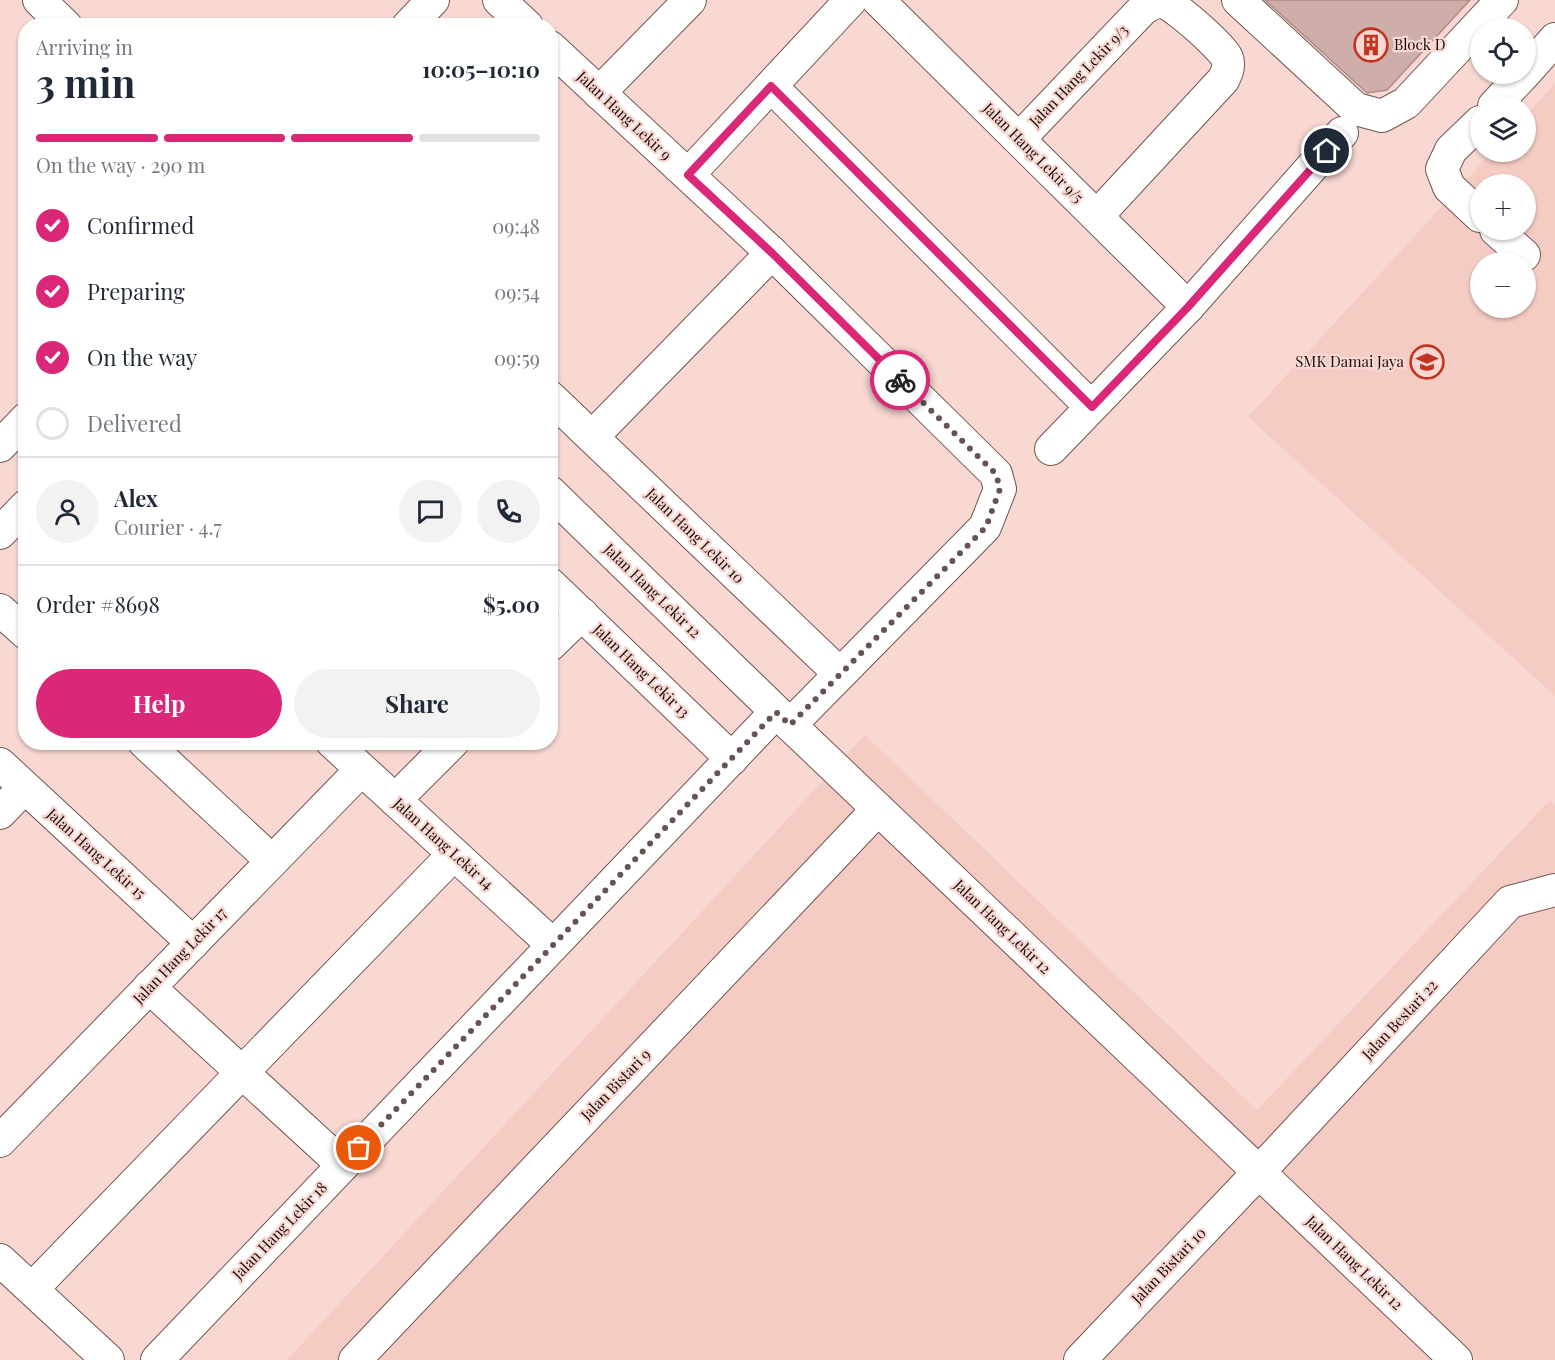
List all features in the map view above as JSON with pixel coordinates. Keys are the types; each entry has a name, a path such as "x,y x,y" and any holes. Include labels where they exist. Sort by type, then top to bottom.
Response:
{"street":[{"path":"39,0 58,18"},
{"path":"416,18 433,0"},
{"path":"599,93 690,0"},
{"path":"688,175 851,0"},
{"name":"Jalan Hang Lekir 9/5","path":"879,0 1188,307"},
{"path":"1238,0 1356,109 1382,116 1406,103 1502,0"},
{"name":"Jalan Hang Lekir 9/3","path":"1019,139 1139,13 1152,3 1163,2 1174,7 1221,50 1228,59 1228,70 1223,80 1097,216"},
{"path":"1536,61 1555,39"},
{"name":"Jalan Hang Lekir 9","path":"558,55 772,253 996,474 1000,489"},
{"path":"1503,96 1515,84"},
{"path":"771,86 1092,407"},
{"path":"1470,132 1451,150 1442,169 1449,187 1470,207"},
{"path":"1051,449 1188,307 1342,133"},
{"path":"1507,240 1521,252"},
{"path":"592,437 772,253"},
{"name":"Jalan Hang Lekir 10","path":"558,405 840,674"},
{"path":"0,446 18,427"},
{"name":"Jalan Hang Lekir 18","path":"156,1360 732,759 840,674 986,527 1000,489"},
{"name":"Jalan Hang Lekir 12","path":"558,500 783,719 1456,1360"},
{"path":"0,533 18,514"},
{"name":"Jalan Hang Lekir 13","path":"558,592 732,759"},
{"path":"0,610 18,626"},
{"path":"558,637 582,614"},
{"path":"153,750 272,861"},
{"name":"Jalan Hang Lekir 14","path":"340,750 553,945"},
{"path":"395,800 445,750"},
{"name":"Jalan Hang Lekir 15","path":"0,764 193,943"},
{"name":"Jalan Hang Lekir 17","path":"0,1141 361,770"},
{"path":"0,813 24,788"},
{"name":"Jalan Bistari 9","path":"355,1360 878,809"},
{"path":"32,1289 454,854"},
{"name":"Jalan Bestari 22","path":"1259,1172 1510,902 1555,890"},
{"path":"149,987 343,1165"},
{"name":"Jalan Bistari 10","path":"1080,1360 1259,1172"},
{"path":"0,1260 108,1360"}],"shaded area":[{"name":"SMK Damai Jaya","path":"1555,83 1555,696 1248,417 1470,176 1470,240 1536,240 1536,174 1472,174 1483,162 1536,162 1536,104"},
{"path":"865,735 1257,1110 1550,800 1555,804 1555,1360 287,1360"}],"building":[{"name":"Block D","path":"1265,0 1470,0 1387,90 1367,93"}],"way so far":[{"path":"359,1148 776,712 790,725 986,527 1000,489 996,474 900,380"}],"place":[{"name":"Block D","path":"1371,45"},
{"name":"SMK Damai Jaya","path":"1427,362"}],"route":[{"path":"900,380 772,253 688,175 771,86 1092,407 1188,307 1327,151"}]}
